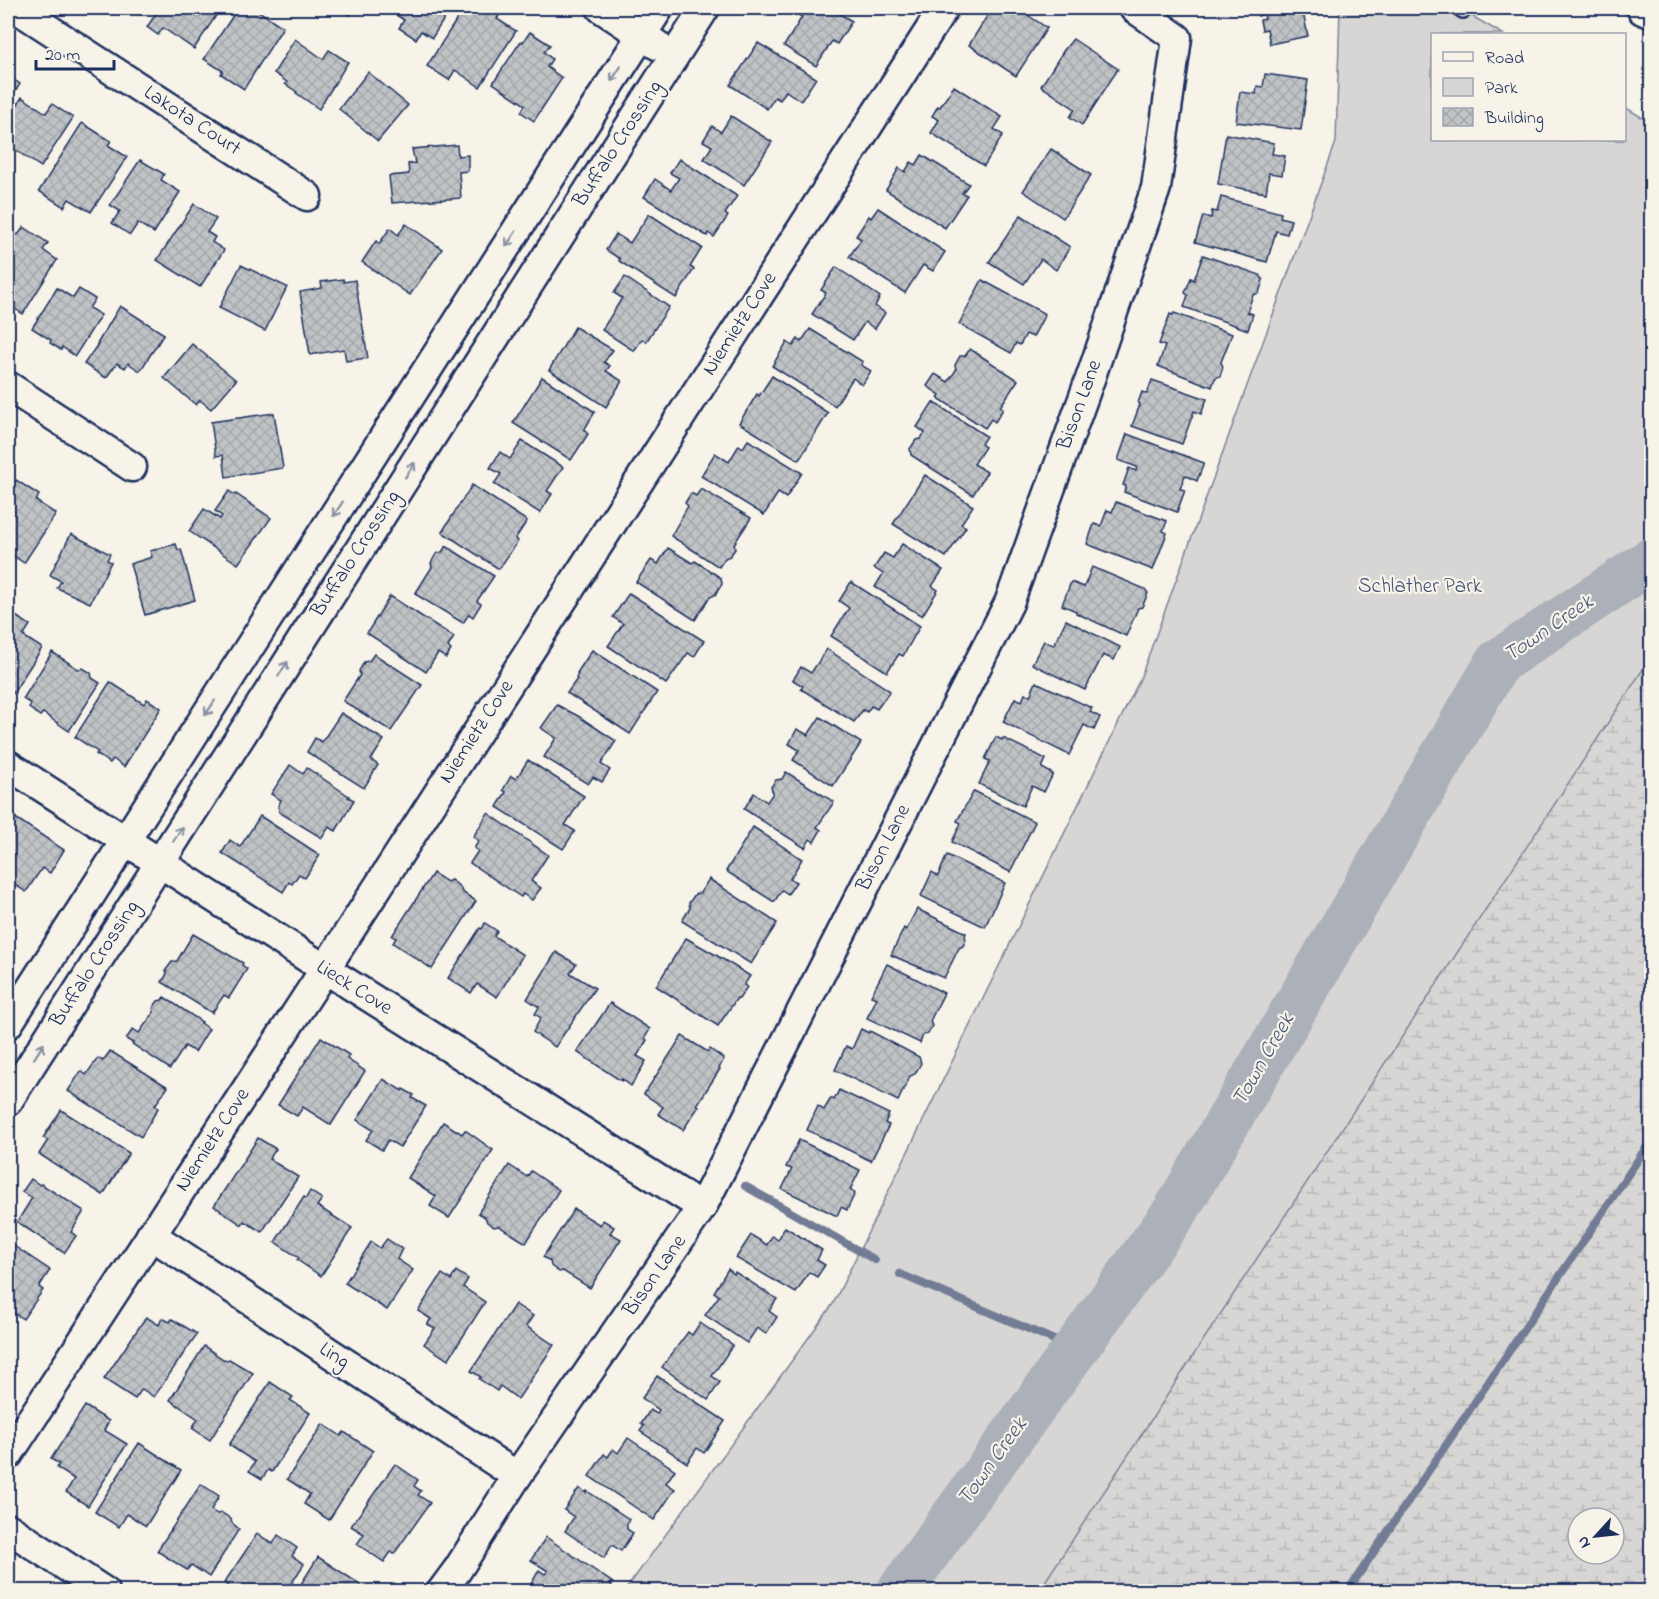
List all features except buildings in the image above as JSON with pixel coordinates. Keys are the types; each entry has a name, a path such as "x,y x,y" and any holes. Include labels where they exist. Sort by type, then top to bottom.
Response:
{"main road":[{"path":"1644,8 1652,11"}],"street":[{"name":"Lakota Court","path":"16,8 307,196"},
{"path":"601,8 674,56"},
{"name":"Buffalo Crossing","path":"8,1024 659,8"},
{"name":"Buffalo Crossing","path":"8,1101 705,8"},
{"name":"Niemietz Cove","path":"8,1455 944,8"},
{"name":"Bison Lane","path":"441,1592 517,1476 702,1207 1009,603 1156,188 1177,38 1134,8"},
{"path":"8,386 132,466"},
{"name":"Lieck Cove","path":"8,765 324,969 702,1207"},
{"name":"Ling","path":"151,1236 517,1476"},
{"path":"8,1528 105,1592"}],"green space":[{"name":"Schlather Park","path":"1340,8 1458,8 1501,33 1431,33 1431,141 1626,141 1626,108 1651,123 1651,657 1039,1591 624,1592 833,1304 1140,679 1336,142"},
{"path":"1651,454 1651,1591 692,1592"}],"waterway":[{"name":"Town Creek","path":"899,1592 1175,1212 1498,662 1652,560"},
{"path":"1347,1592 1652,1139"},
{"path":"745,1186 875,1260"},
{"path":"900,1274 1075,1349"}]}
